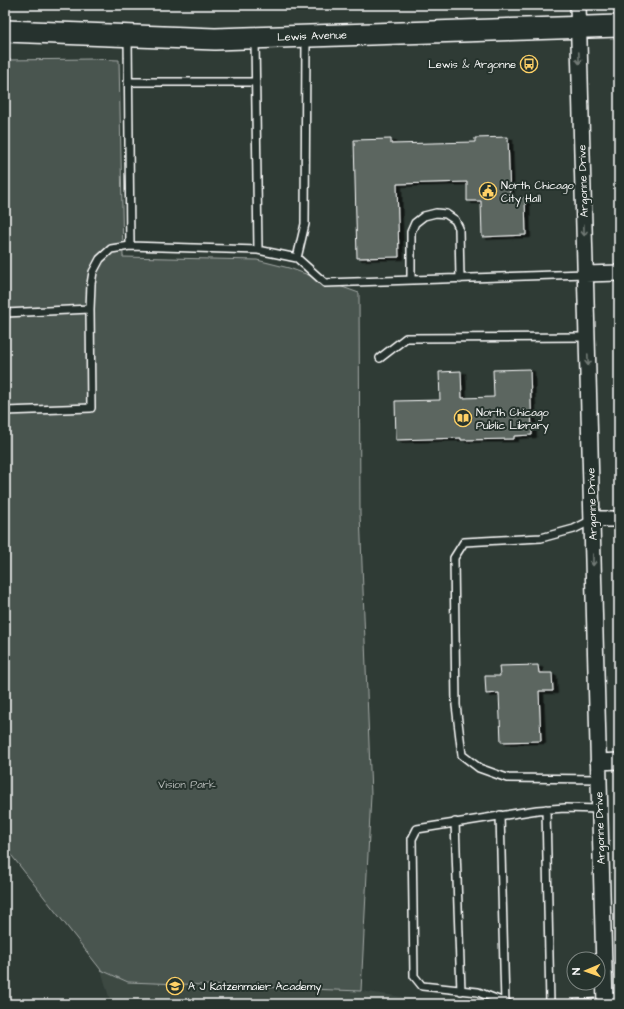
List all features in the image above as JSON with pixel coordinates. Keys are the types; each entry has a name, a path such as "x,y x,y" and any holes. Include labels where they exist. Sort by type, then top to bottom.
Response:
{"main road":[{"name":"Lewis Avenue","path":"5,31 216,39 619,26"}],"street":[{"name":"Argonne Drive","path":"578,5 598,762 609,1002"},
{"path":"585,274 619,273"},
{"path":"592,520 619,519"},
{"path":"598,762 619,761"}],"lane":[{"path":"128,35 130,246"},
{"path":"297,258 305,224 306,36"},
{"path":"255,38 258,250"},
{"path":"128,82 255,82"},
{"path":"411,280 411,232 415,222 424,216 436,213 446,214 455,220 459,228 460,279"},
{"path":"5,411 91,408 91,284 93,272 100,259 111,249 130,246 258,250 297,258 325,283 585,274"},
{"path":"5,312 90,309"},
{"path":"380,358 406,338 587,336"},
{"path":"592,520 574,529 541,538 464,542 454,558 456,704 462,755 479,768 508,778 599,779"},
{"path":"546,809 550,1004"},
{"path":"500,815 507,1003 478,992 422,986 414,976 412,839 418,829 455,822 500,815 546,809 600,809"},
{"path":"455,822 460,991"},
{"path":"573,1004 609,1002"}],"shaded area":[{"name":"A J Katzenmaier Academy","path":"101,970 128,982 361,991 452,1004 111,1004"}],"green space":[{"name":"Vision Park","path":"5,60 119,60 123,257 257,260 289,268 359,293 360,513 371,795 361,991 128,982 101,970 5,847"}],"building":[{"name":"North Chicago City Hall","path":"508,137 510,199 525,198 526,235 482,237 481,201 467,201 467,182 397,184 399,257 357,258 354,140 391,139 391,144 475,142 475,138"},
{"name":"North Chicago Public Library","path":"530,369 532,435 514,436 514,439 461,440 461,438 396,440 395,401 440,400 439,372 461,371 462,398 494,397 493,370"},
{"path":"538,665 539,673 552,673 553,691 539,691 541,741 501,742 499,693 486,694 485,676 500,676 499,666"}],"place":[{"name":"Lewis & Argonne","path":"529,64"},
{"name":"North Chicago City Hall","path":"488,191"},
{"name":"North Chicago Public Library","path":"463,418"},
{"name":"A J Katzenmaier Academy","path":"175,986"}]}
